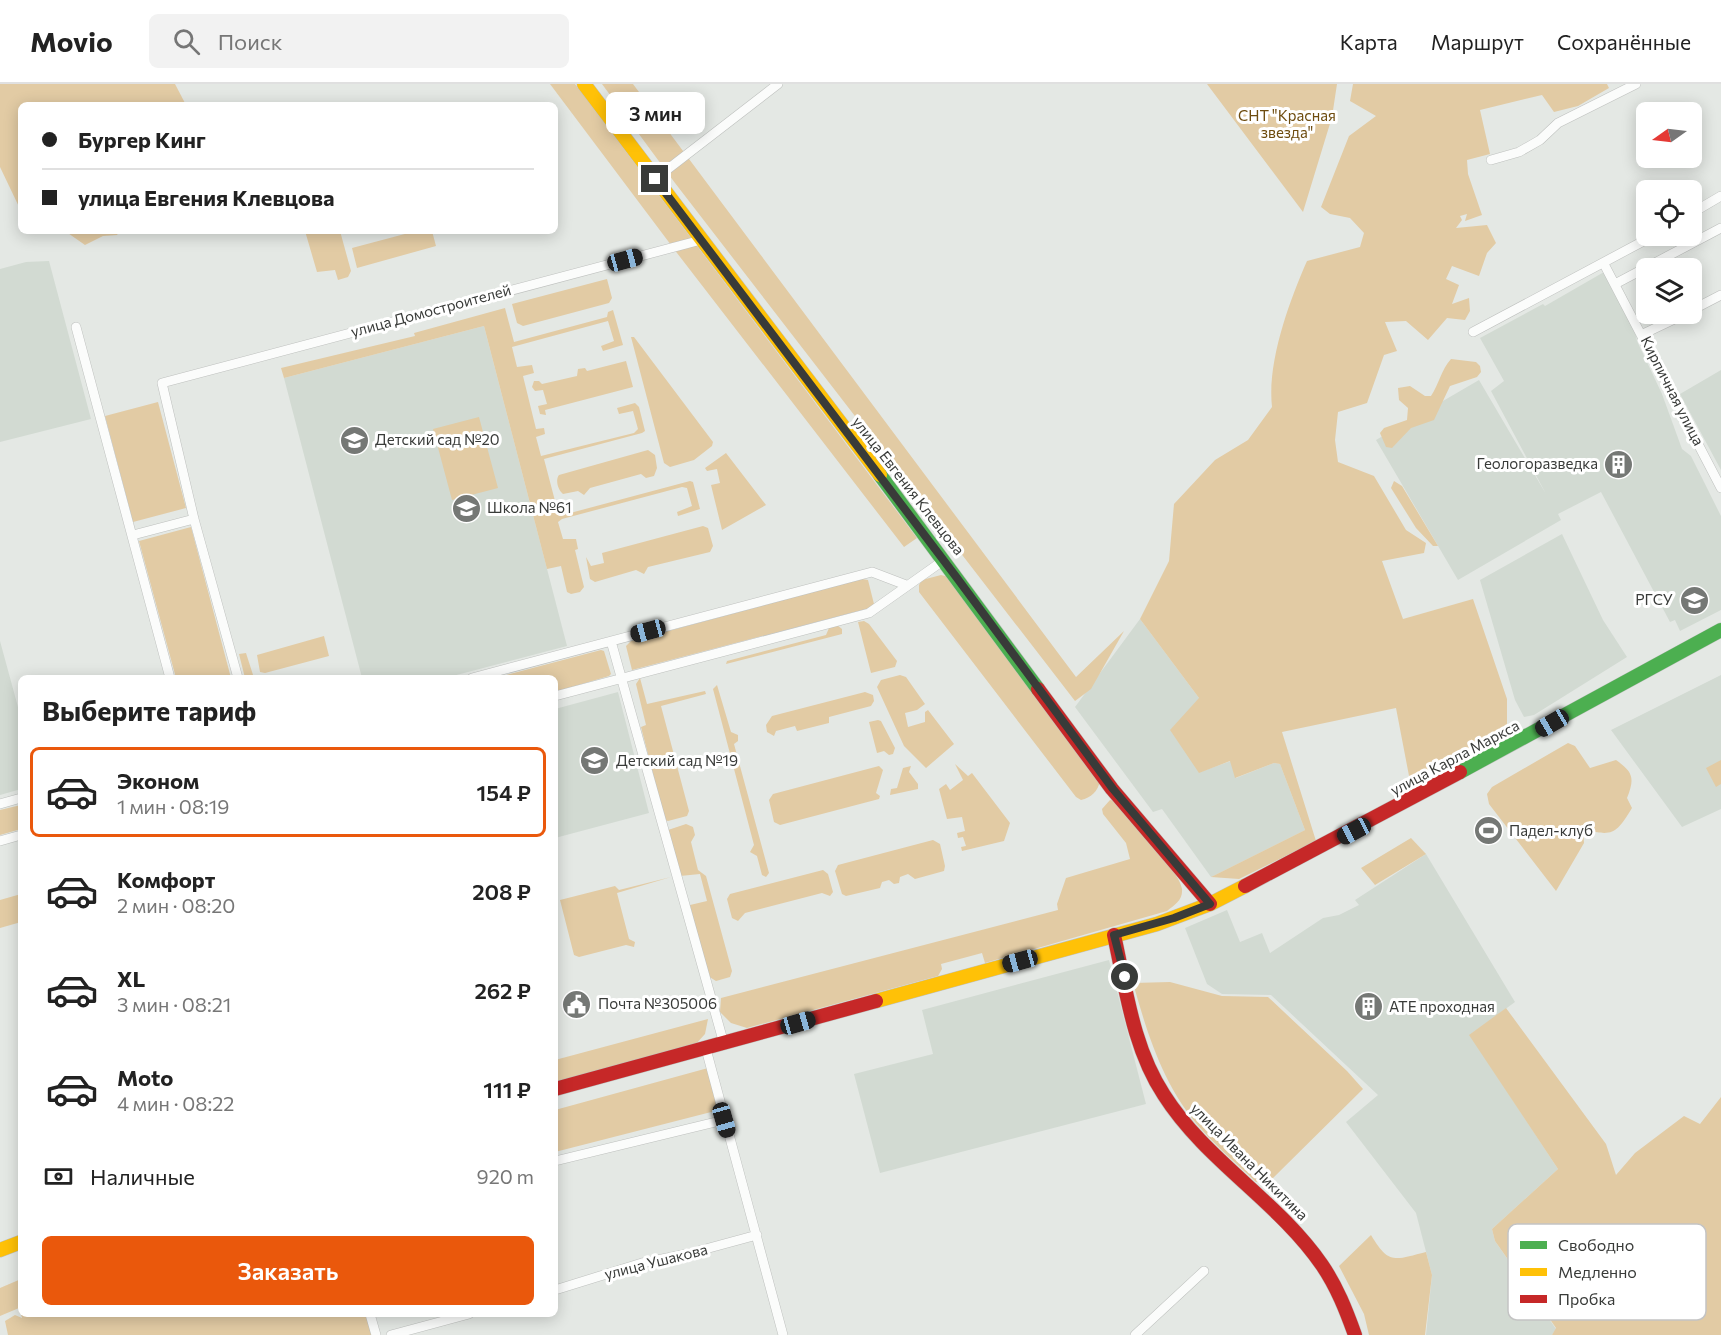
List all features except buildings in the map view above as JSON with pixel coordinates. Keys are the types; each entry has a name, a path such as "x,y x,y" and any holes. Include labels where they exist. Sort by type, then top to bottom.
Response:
{"main road":[{"name":"улица Евгения Клевцова","path":"584,84 944,560 1113,789 1210,904"},
{"name":"улица Карла Маркса","path":"558,1088 724,1044 1192,912 1235,892 1532,735 1644,670 1721,630"},
{"name":"улица Ивана Никитина","path":"1114,935 1141,1043 1163,1094 1205,1144 1311,1248 1340,1293 1355,1335"},
{"path":"0,1250 18,1243"}],"street":[{"path":"655,179 778,84"},
{"path":"1491,160 1519,152 1540,140 1558,123 1636,84"},
{"path":"1702,207 1721,196"},
{"path":"1615,284 1721,228"},
{"name":"улица Домостроителей","path":"194,519 162,383 701,240"},
{"path":"1473,332 1636,246"},
{"name":"Кирпичная улица","path":"1604,264 1643,334 1721,488"},
{"path":"1702,305 1721,296"},
{"path":"1643,334 1664,324"},
{"path":"76,327 169,675"},
{"path":"133,535 194,519 237,675"},
{"path":"558,695 869,613 944,560"},
{"path":"482,675 872,572 906,585"},
{"path":"611,641 724,1044"},
{"path":"0,804 18,799"},
{"path":"0,841 18,837"},
{"path":"706,1048 783,1335"},
{"path":"558,1160 724,1120"},
{"name":"улица Ушакова","path":"558,1289 642,1263 687,1254 757,1235"},
{"path":"1135,1335 1204,1271"},
{"path":"371,1317 376,1335"},
{"path":"391,1335 458,1317"}],"shaded area":[{"path":"49,261 91,419 0,442 0,269 26,262"},
{"path":"1604,272 1634,327 1637,341 1662,394 1682,449 1691,456 1721,516 1721,610 1680,631 1675,620 1670,622 1601,492 1558,514 1561,520 1458,580 1376,440 1479,380 1546,494 1491,391 1504,381 1480,338 1543,304 1545,306"},
{"name":"Школа №61","path":"484,326 567,646 456,675 361,675 284,378"},
{"path":"1721,370 1721,470 1680,394"},
{"path":"1562,534 1603,620 1627,657 1534,715 1524,717 1515,700 1480,580"},
{"path":"1140,619 1199,698 1200,772 1231,761 1236,778 1274,763 1280,764 1305,830 1211,877 1162,809 1153,812 1075,707"},
{"path":"0,641 18,707 18,790 0,795"},
{"path":"1721,675 1721,809 1682,827 1611,730"},
{"name":"Детский сад №19","path":"618,692 649,813 558,837 558,708"},
{"path":"1426,854 1515,1002 1470,1035 1558,1169 1492,1229 1495,1241 1508,1260 1508,1320 1550,1320 1556,1329 1552,1335 1426,1335 1432,1275 1416,1213 1346,1122 1378,1095 1271,995 1222,994 1207,984 1185,928 1227,910 1240,942 1262,933 1270,953 1323,918 1339,915 1359,905 1355,900"},
{"path":"1109,960 1146,1104 880,1173 854,1074 933,1054 922,1010"}],"green space":[{"path":"0,84 175,84 184,102 18,102 18,205 0,167"},
{"path":"550,84 575,84 917,538 904,547"},
{"path":"602,84 633,84 1076,677 1124,631 1091,689 1075,701 675,183"},
{"name":"СНТ \"Красная звезда\"","path":"1207,84 1337,84 1332,117 1303,212"},
{"path":"1353,84 1607,84 1609,88 1578,106 1554,112 1542,95 1480,110 1490,154 1467,160 1468,174 1482,215 1465,221 1467,214 1460,216 1462,220 1456,228 1487,225 1496,243 1487,253 1479,276 1452,266 1446,279 1459,285 1452,304 1469,298 1470,311 1465,320 1447,318 1428,340 1406,321 1385,322 1397,351 1384,355 1367,403 1338,412 1335,440 1338,462 1374,476 1406,530 1426,543 1424,553 1382,561 1403,619 1473,599 1507,699 1507,728 1489,744 1410,781 1396,708 1282,732 1316,841 1239,879 1211,877 1305,830 1280,764 1274,763 1235,778 1230,761 1199,773 1170,730 1199,698 1140,619 1169,561 1174,504 1215,460 1248,440 1272,407 1271,389 1276,352 1293,295 1307,261 1360,247 1364,233 1350,218 1330,214 1321,207 1349,136 1376,116 1350,101"},
{"path":"69,234 118,234 103,236 85,245"},
{"path":"306,234 341,234 351,271 348,277 338,280 335,270 317,272"},
{"path":"405,234 433,234 436,246 357,268 352,248"},
{"path":"607,279 612,298 609,303 523,326 517,323 512,304"},
{"path":"505,308 514,342 607,317 608,312 613,310 623,345 603,351 601,346 614,341 608,321 512,347 517,367 532,365 534,373 523,376 536,429 544,428 545,434 536,437 541,456 634,433 638,429 633,411 619,414 617,408 635,403 639,407 645,431 642,433 544,459 559,516 693,482 700,509 678,516 677,512 692,506 687,488 682,487 562,519 558,522 563,539 576,539 578,549 575,550 584,587 580,592 571,594 567,592 561,566 547,569 484,326 284,378 281,368 415,336 414,333"},
{"path":"631,337 634,337 713,442 712,446 694,460 670,467 664,463"},
{"path":"1451,359 1476,362 1481,372 1477,377 1450,386 1434,420 1411,428 1392,448 1386,447 1380,433 1384,428 1407,420 1408,408 1399,400 1398,388 1410,386 1425,396 1431,396"},
{"path":"626,361 633,387 545,410 546,415 540,414 538,406 547,404 543,390 535,391 532,387 534,381 542,384 577,376 578,369 585,368 587,371"},
{"path":"158,402 186,508 133,522 105,416"},
{"path":"479,417 498,488 452,500 433,429"},
{"path":"648,450 655,455 657,468 654,476 646,478 641,474 590,488 584,495 578,491 563,494 558,488 559,475"},
{"path":"726,453 766,505 722,530 711,485 720,483 717,469 707,471 705,468"},
{"path":"1394,481 1402,486 1438,546 1433,546 1416,528 1391,488"},
{"path":"703,526 708,528 713,546 710,552 648,567 644,574 636,570 595,582 590,579 586,557 591,566 604,563 602,553"},
{"path":"191,527 230,675 175,675 139,541"},
{"path":"941,575 949,577 1100,781 1098,788 1091,796 1081,800 1076,797 919,592 922,580"},
{"path":"862,579 868,580 874,604 870,608 632,670 626,646 631,641"},
{"path":"864,621 869,624 897,661 895,667 871,673 858,622"},
{"path":"837,625 842,629 842,634 726,664 727,661 826,635 829,628"},
{"path":"324,636 329,656 265,673 260,672 257,655"},
{"path":"601,650 604,651 611,674 558,691 558,675 506,675"},
{"path":"246,653 253,675 244,675 239,654"},
{"path":"900,675 906,677 925,704 917,710 905,713 908,727 925,722 925,712 928,710 954,744 926,768 904,746 877,687 881,680"},
{"path":"640,678 647,704 705,691 706,694 661,706 689,811 687,816 665,820 641,727 646,725 636,684"},
{"path":"717,685 731,732 738,735 738,741 734,744 769,873 766,877 762,875 757,856 750,852 754,845 713,689"},
{"path":"865,692 873,695 874,701 871,706 829,717 829,723 797,731 795,726 776,731 774,736 767,732 766,725 772,716"},
{"path":"881,721 895,748 893,754 889,755 884,751 877,753 869,722"},
{"path":"1568,743 1575,746 1590,768 1616,760 1626,768 1632,780 1627,798 1632,808 1622,823 1613,831 1601,833 1583,829 1584,843 1556,891 1489,804 1487,794 1492,787"},
{"path":"1721,760 1721,784 1716,787 1706,768"},
{"path":"955,764 968,776 972,773 1010,823 1004,841 962,851 961,847 966,846 963,837 958,838 957,833 965,831 962,817 947,819 939,789 946,784 950,790 963,780"},
{"path":"879,766 883,770 876,793 880,796 879,799 780,825 774,822 769,800 773,794"},
{"path":"911,766 909,772 918,784 918,789 890,795 891,789 897,788 903,768"},
{"path":"1110,800 1115,801 1153,845 1179,881 1182,889 1181,896 1178,902 1167,911 985,963 982,953 941,964 942,969 938,976 747,1028 731,1023 720,1012 721,998 1058,910 1057,904 1066,878 1130,859 1126,843 1103,814 1102,809"},
{"path":"18,806 18,830 0,835 0,810"},
{"path":"686,824 693,827 695,835 691,842 698,870 706,876 732,971 730,977 716,981 708,976 690,905 707,901 700,874 680,876 668,830"},
{"path":"1411,838 1426,854 1375,885 1361,868"},
{"path":"933,840 940,844 944,871 915,879 908,874 900,877 899,883 894,884 889,880 882,882 880,888 846,896 842,894 835,871 838,865"},
{"path":"823,870 828,874 833,892 830,896 822,893 745,913 738,921 732,918 727,899 730,894"},
{"path":"671,877 617,893 629,939 635,942 634,947 626,945 579,957 574,955 560,900 615,886 619,890"},
{"path":"18,895 18,923 0,928 0,900"},
{"path":"1170,982 1222,996 1268,997 1363,1089 1271,1180 1256,1182 1221,1150 1189,1114 1167,1079 1151,1042 1133,983"},
{"path":"1506,1008 1606,1144 1616,1175 1635,1153 1684,1116 1700,1124 1721,1097 1721,1335 1552,1335 1556,1328 1550,1320 1706,1320 1706,1224 1508,1224 1508,1260 1495,1241 1492,1229 1558,1169 1469,1035"},
{"path":"708,1019 705,1034 695,1045 558,1083 558,1059"},
{"path":"708,1068 719,1110 558,1151 558,1109"},
{"path":"1371,1235 1377,1245 1393,1258 1426,1252 1432,1275 1425,1335 1369,1335 1364,1314 1339,1266"},
{"path":"18,1280 18,1308 0,1316 0,1288"},
{"path":"15,1315 22,1318 368,1317 373,1335 8,1335 5,1321"}],"traffic: fast":[{"path":"880,475 1038,689"},
{"path":"1460,772 1721,630"}],"traffic: slow":[{"path":"584,84 880,475"},
{"path":"876,1001 1157,924 1210,904 1245,886"},
{"path":"0,1250 18,1243"}],"traffic: jam":[{"path":"1038,689 1112,789 1210,904"},
{"path":"1245,886 1460,772"},
{"path":"1114,935 1132,1018 1153,1077 1181,1119 1200,1140 1264,1200 1304,1242 1332,1282 1355,1335"},
{"path":"558,1088 876,1001"}],"place":[{"name":"Детский сад №20","path":"354,440"},
{"name":"Геологоразведка","path":"1619,464"},
{"name":"Школа №61","path":"466,508"},
{"name":"РГСУ","path":"1694,600"},
{"name":"Детский сад №19","path":"595,761"},
{"name":"Падел-клуб","path":"1488,831"},
{"name":"Почта №305006","path":"577,1004"},
{"name":"АТЕ проходная","path":"1368,1007"}],"route":[{"path":"655,179 922,530 1113,789 1210,904 1157,924 1114,935 1125,977"}]}
